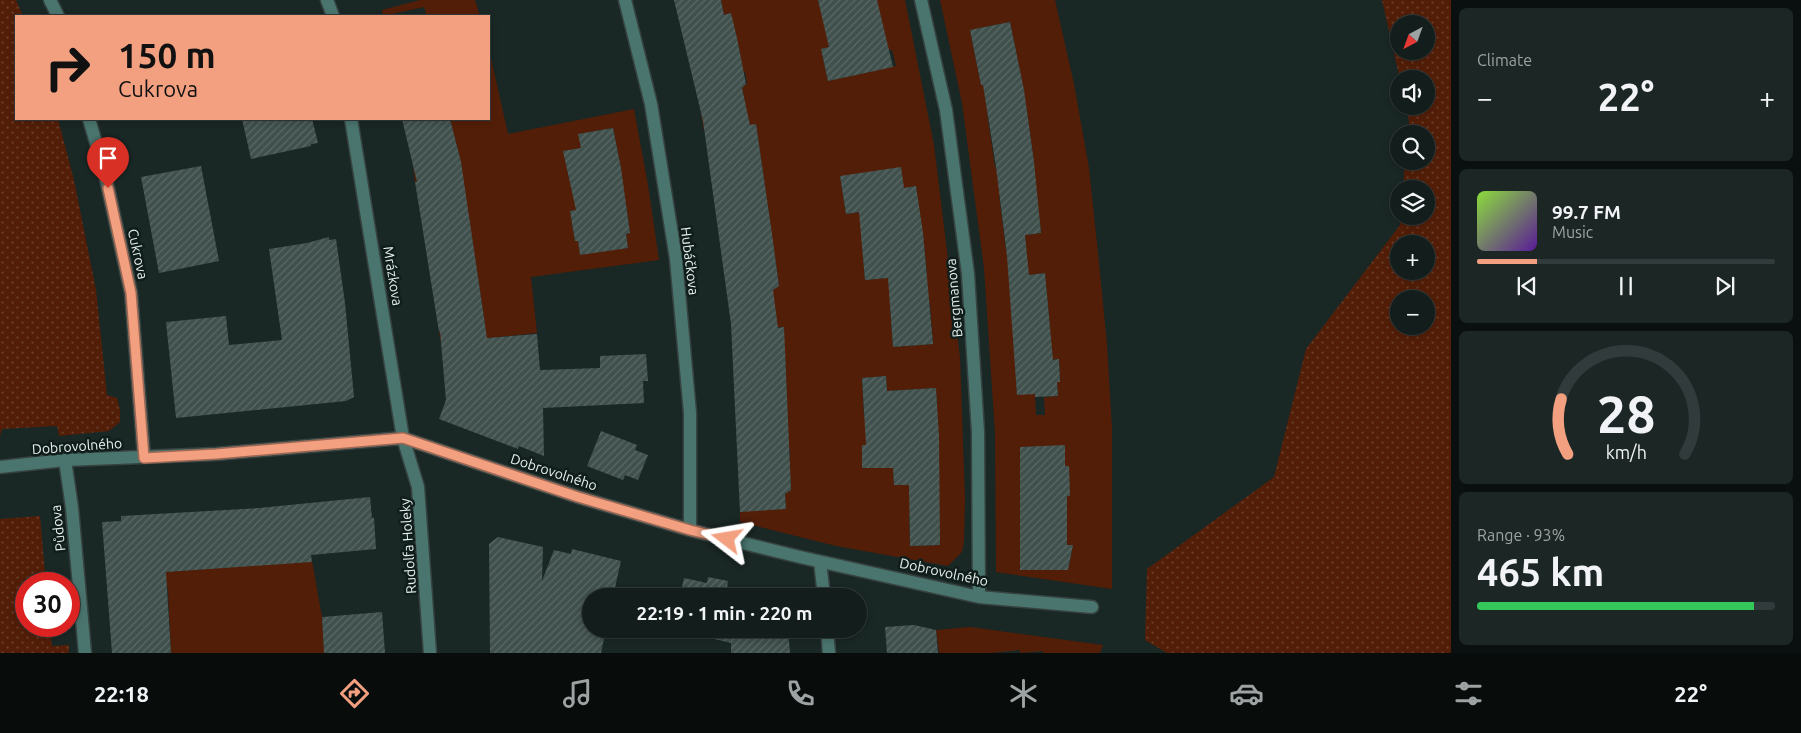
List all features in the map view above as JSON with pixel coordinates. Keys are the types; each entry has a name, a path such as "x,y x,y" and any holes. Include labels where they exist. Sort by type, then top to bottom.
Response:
{"street":[{"path":"50,0 58,15"},
{"path":"327,0 333,15"},
{"name":"Hubáčkova","path":"625,0 651,104 676,259 690,413 690,530"},
{"name":"Bergmanova","path":"921,0 946,110 968,274 978,432 979,597"},
{"name":"Cukrova","path":"89,120 104,170 131,293 144,458"},
{"name":"Mrázkova","path":"351,120 403,438"},
{"name":"Dobrovolného","path":"0,467 65,460 216,454 403,438 578,497 690,530 820,562 979,597 1092,607"},
{"name":"Rudolfa Holeky","path":"403,438 418,487 430,653"},
{"name":"Půdova","path":"65,460 72,508 86,653"},
{"path":"820,562 823,588"},
{"path":"828,638 829,653"}],"shaded area":[{"path":"0,0 16,0 23,15 15,15 15,120 58,120 74,180 96,290 107,395 117,398 120,422 109,431 59,436 57,426 2,429 0,436"},
{"path":"420,0 475,0 480,15 427,15 424,7 388,15 383,15 382,10"},
{"path":"721,0 818,0 820,9 856,0 905,0 934,145 960,357 965,500 964,541 962,552 948,566 836,546 740,522 740,511 786,509 785,494 791,490 791,479 784,479 783,464 790,459 790,449 782,449 780,404 787,399 785,357 778,358 784,327 732,329 730,312 779,285 756,125 704,131 701,114 745,103 742,88 747,83 745,72 738,73 735,59 740,53 738,43 731,44 731,13 724,15","holes":["844,44 892,50 896,66 828,81 821,49","840,176 904,188 916,186 918,204 846,214","923,234 927,274 865,280 862,240","930,304 933,344 893,347 890,307","886,376 887,391 936,388 937,413 864,417 862,378","862,446 939,484 894,485 893,468 862,468","909,515 939,515 940,545 910,546"]},
{"path":"940,0 1055,0 1074,84 1089,168 1107,344 1112,429 1112,589 996,572 995,433 984,268 962,103","holes":["1010,22 1021,77 981,85 970,30","1026,107 1034,162 995,167 987,113","1036,191 1041,233 1025,235 1026,248 1006,250 999,195","1045,273 1050,330 1009,277","1059,359 1060,381 1057,382 1058,396 1044,397 1045,415 1036,415 1035,394 1017,394 1015,362","1065,446 1065,466 1021,497 1020,447","1021,529 1067,529 1067,545 1073,545 1068,570 1020,570"]},
{"path":"1382,0 1451,0 1451,653 1167,653 1145,640 1147,569 1274,477 1306,349 1390,238 1390,280 1435,280 1435,235 1392,235 1400,225 1435,225 1435,180 1404,180 1404,170 1435,170 1435,125 1409,125 1408,115 1435,115 1435,70 1398,70 1396,60 1435,60 1435,15 1390,15 1390,35"},
{"path":"490,53 508,134 634,109 659,260 531,277 537,333 441,343 439,332 485,325 462,175 415,182 413,165 459,154 450,120 490,120","holes":["613,128 621,168 569,179 564,151 581,148 579,134","626,203 630,233 626,234 628,248 580,254 578,241 575,241 570,211"]},
{"path":"40,516 45,572 15,572 15,637 51,637 52,646 69,645 69,653 0,653 0,519"},
{"path":"312,561 326,653 171,653 168,591 165,572"},
{"path":"970,627 1103,645 1100,653 1043,653 1043,651 1020,653 1020,650 991,653 939,653 936,630"}],"building":[{"path":"674,0 721,0 724,15 731,13 746,84 742,88 750,125 756,124 779,286 773,290 778,328 784,327 791,490 785,494 786,509 740,512 731,324 703,121"},
{"path":"818,0 877,0 893,67 828,81 821,49 829,47"},
{"path":"1010,22 1024,90 1041,233 1025,235 1029,275 1045,273 1053,360 1059,359 1060,382 1057,382 1058,396 1035,397 1035,394 1017,395 1007,256 996,167 983,85 981,85 970,30"},
{"path":"242,120 312,120 318,143 251,159"},
{"path":"402,120 450,120 461,162 487,338 537,334 540,370 600,368 600,356 646,354 648,381 643,381 644,403 543,408 544,456 519,446 518,449 439,419 446,400 440,331 415,182 417,182"},
{"path":"613,128 621,168 630,233 626,234 628,248 580,255 578,241 575,241 570,211 576,210 563,151 581,148 578,134"},
{"path":"201,166 219,261 159,273 141,177"},
{"path":"901,167 904,188 916,186 923,233 933,344 893,347 888,278 865,280 859,212 846,214 840,176"},
{"path":"329,237 329,240 336,239 345,303 354,397 346,401 176,418 166,322 226,316 229,345 282,340 269,249 307,243"},
{"path":"886,376 887,391 936,388 939,437 940,545 910,546 909,485 894,485 893,468 862,468 862,445 866,445 862,378"},
{"path":"601,431 637,445 635,450 648,455 638,480 625,475 623,480 587,466"},
{"path":"1065,445 1065,466 1069,466 1070,496 1067,496 1067,545 1073,545 1068,570 1020,570 1020,447"},
{"path":"370,497 372,518 374,518 376,549 311,555 312,562 166,572 171,653 112,653 102,522 121,521 121,516 259,508"},
{"path":"498,537 543,547 542,581 554,550 571,554 572,549 621,561 615,588 582,588 582,638 604,638 601,653 490,653 489,544"},
{"path":"708,577 728,581 727,588 682,588 684,578 707,583"},
{"path":"382,612 385,653 324,653 322,617"},
{"path":"914,625 936,630 938,653 887,653 885,627"},
{"path":"710,638 789,638 790,653 731,653 731,643"}],"route":[{"path":"108,188 131,293 144,458 216,454 403,438 578,497 727,539"}]}
